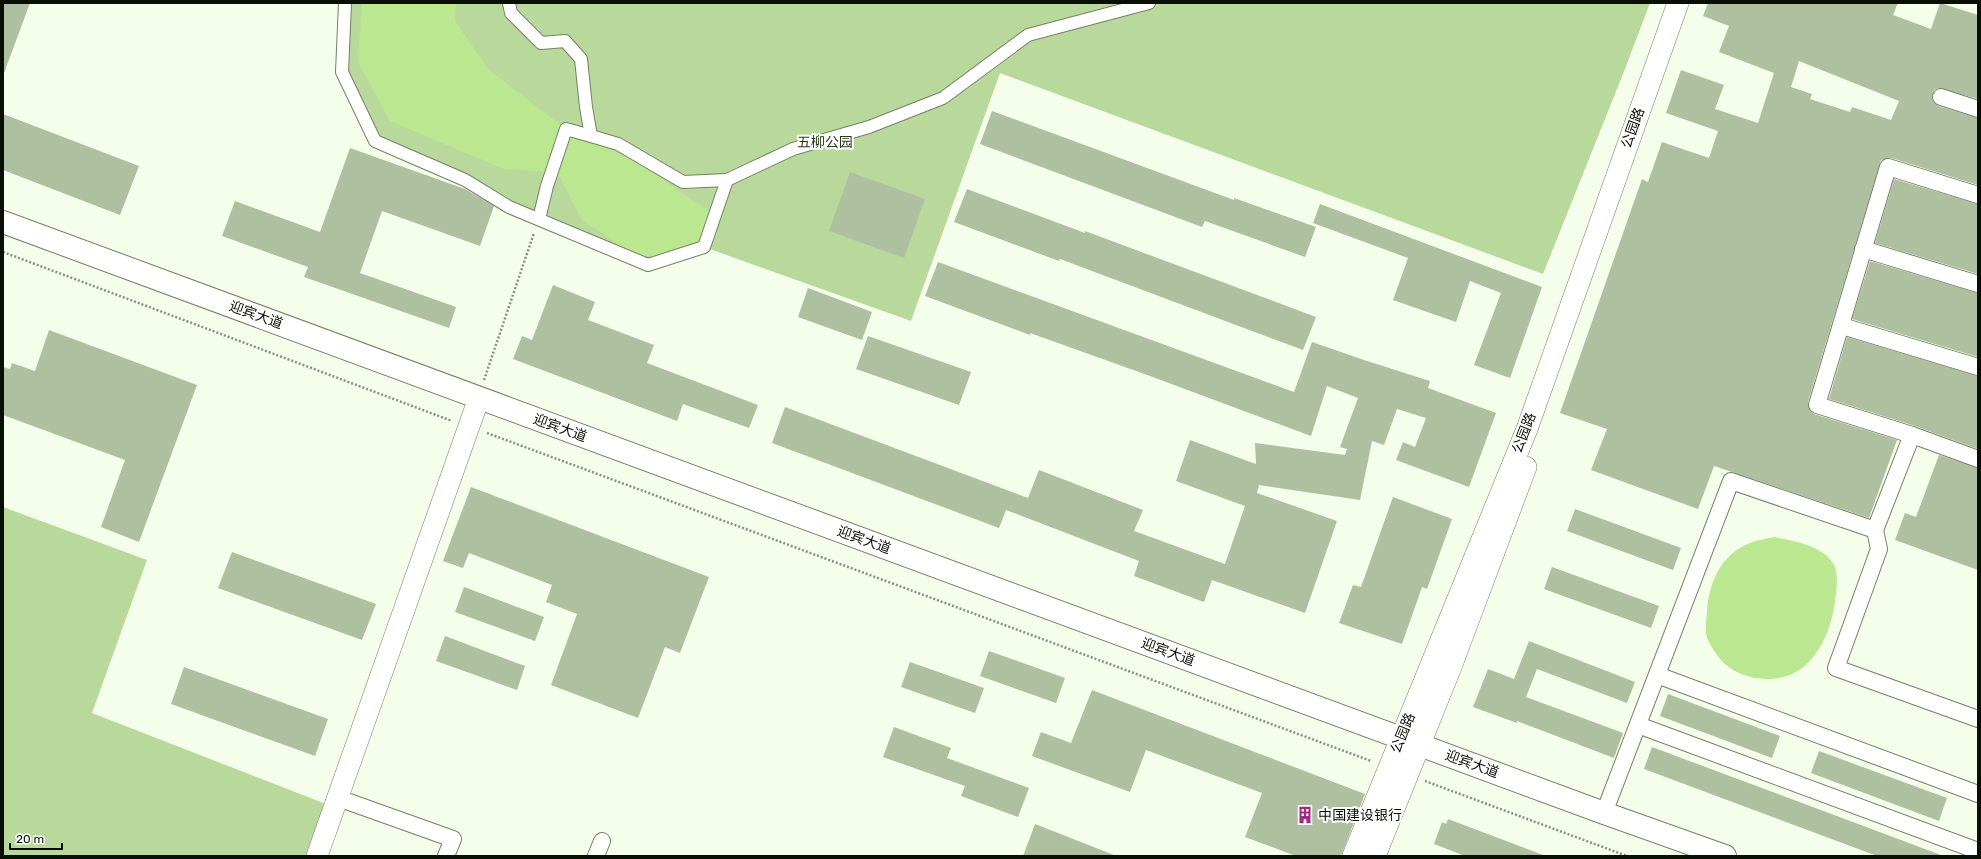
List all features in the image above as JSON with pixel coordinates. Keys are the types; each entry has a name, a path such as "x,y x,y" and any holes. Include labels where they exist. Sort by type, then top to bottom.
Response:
{"main road":[{"name":"迎宾大道","path":"3,222 474,412"},
{"name":"迎宾大道","path":"3,237 1405,756 1685,856"},
{"name":"迎宾大道","path":"1405,756 1604,813 1725,856"}],"street":[{"path":"345,3 342,72 376,141 465,180 509,207 648,265 704,247 727,180"},
{"path":"509,3 510,13 541,42 564,41 581,59 586,107 591,136"},
{"path":"539,219 547,186 566,130 618,144 683,182 727,180 793,149 869,127 943,98 1028,35 1149,3"},
{"name":"公园路","path":"1354,856 1405,756 1527,429 1678,3"},
{"path":"1375,856 1405,756 1541,427 1643,124 1686,3"},
{"path":"1941,97 1978,109"},
{"path":"1978,195 1888,167 1863,249 1842,326 1817,405 1912,435 1978,459"},
{"path":"1863,249 1978,284"},
{"path":"1842,326 1978,366"},
{"path":"317,856 474,412"},
{"path":"1912,435 1875,530 1879,549 1836,668 1978,719"},
{"path":"1604,813 1731,480 1875,530"},
{"path":"1657,675 1978,794"},
{"path":"1638,725 1978,851"},
{"path":"338,798 453,839 446,856"},
{"path":"596,856 602,841"}],"path":[{"path":"474,412 499,334 539,219"},
{"path":"3,252 474,412 1405,756 1627,856"}],"green space":[{"name":"五柳公园","path":"345,3 1650,3 1543,274 1000,73 911,321 704,247 648,265 375,141 342,72"},
{"path":"3,507 147,560 92,713 326,804 308,856 3,856"}],"shaded area":[{"path":"362,3 456,3 455,21 488,69 566,129 601,138 712,213 704,247 648,265 581,219 560,177 538,171 504,169 390,121 358,62"},
{"path":"1774,537 1806,545 1828,557 1835,566 1837,582 1829,628 1822,644 1813,658 1801,669 1787,676 1771,679 1751,677 1731,669 1721,660 1709,642 1706,635 1706,628 1710,591 1713,581 1724,562 1731,554 1740,548 1753,542"}],"building":[{"path":"3,3 30,3 4,73 3,73"},
{"path":"1708,3 1898,3 1893,15 1931,29 1940,3 1978,15 1978,99 1939,88 1934,90 1932,99 1938,106 1978,118 1978,185 1891,158 1881,160 1808,402 1810,411 1814,414 1897,440 1869,518 1714,466 1698,509 1591,470 1607,429 1560,413 1642,179 1648,182 1662,142 1709,158 1718,131 1666,113 1681,70 1724,85 1715,109 1758,123 1774,73 1719,52 1729,26 1703,16","holes":["1799,61 1899,101 1891,120 1852,107 1850,112 1810,99 1812,94 1791,87"]},
{"path":"992,111 1234,200 1234,198 1316,227 1305,257 1205,221 1202,227 980,144"},
{"path":"3,114 139,166 120,215 3,170"},
{"path":"350,148 465,189 494,206 480,246 382,211 360,273 456,307 449,328 304,277 308,267 222,236 235,201 320,232"},
{"path":"850,172 925,199 904,258 829,231"},
{"path":"1894,179 1978,204 1978,274 1875,243"},
{"path":"967,189 1316,317 1303,350 1060,259 1059,261 954,222"},
{"path":"1320,204 1542,287 1510,378 1474,365 1501,293 1470,281 1456,322 1393,300 1408,258 1313,223"},
{"path":"1870,261 1978,293 1978,357 1852,319"},
{"path":"938,262 1294,392 1312,342 1430,381 1428,388 1496,413 1469,487 1396,460 1403,442 1415,447 1426,418 1397,409 1384,445 1372,441 1360,500 1259,485 1257,493 1337,521 1305,613 1212,580 1204,602 1134,576 1139,561 1006,510 999,528 772,443 785,407 1028,498 1039,470 1143,510 1134,531 1225,564 1245,506 1176,481 1190,440 1256,464 1255,443 1345,455 1347,449 1340,447 1358,398 1327,386 1311,436 1150,376 1030,333 1030,335 925,296"},
{"path":"553,285 595,302 588,320 654,345 647,363 758,405 749,428 683,404 677,421 513,359 522,336 532,340"},
{"path":"808,288 872,312 862,340 798,317"},
{"path":"49,330 197,385 139,542 101,527 125,460 3,415 3,367 10,369 12,363 35,371"},
{"path":"868,336 971,372 959,405 856,369"},
{"path":"1847,337 1978,376 1978,449 1915,426 1829,399"},
{"path":"1939,455 1978,468 1978,570 1895,540 1905,513 1916,517"},
{"path":"471,487 709,577 680,653 665,647 638,718 551,685 577,614 546,602 552,585 469,553 463,568 443,561"},
{"path":"1393,497 1452,519 1427,589 1422,587 1402,644 1339,623 1353,585 1361,587"},
{"path":"1575,509 1681,548 1673,570 1567,531"},
{"path":"232,552 376,604 362,640 218,588"},
{"path":"1552,567 1659,606 1651,628 1544,589"},
{"path":"464,587 544,617 535,641 455,612"},
{"path":"445,636 525,666 517,690 436,661"},
{"path":"1529,641 1635,682 1627,703 1537,669 1526,697 1623,733 1614,758 1517,721 1517,723 1473,707 1488,669 1514,679"},
{"path":"989,651 1065,678 1056,703 980,676"},
{"path":"910,662 984,688 975,713 901,687"},
{"path":"184,667 328,719 315,756 171,704"},
{"path":"1092,690 1365,794 1341,856 1296,856 1245,837 1262,793 1146,750 1130,792 1032,756 1041,732 1071,743"},
{"path":"1668,694 1780,736 1772,758 1660,716"},
{"path":"894,727 951,748 947,758 1029,788 1018,817 961,796 965,786 883,757"},
{"path":"1652,747 1941,855 1877,856 1644,769"},
{"path":"1819,751 1947,798 1939,821 1811,773"},
{"path":"1448,819 1543,856 1465,856 1434,844 1442,822 1446,824"},
{"path":"1035,824 1114,855 1114,856 1023,856"}],"place":[{"name":"中国建设银行","path":"1305,815"}]}
